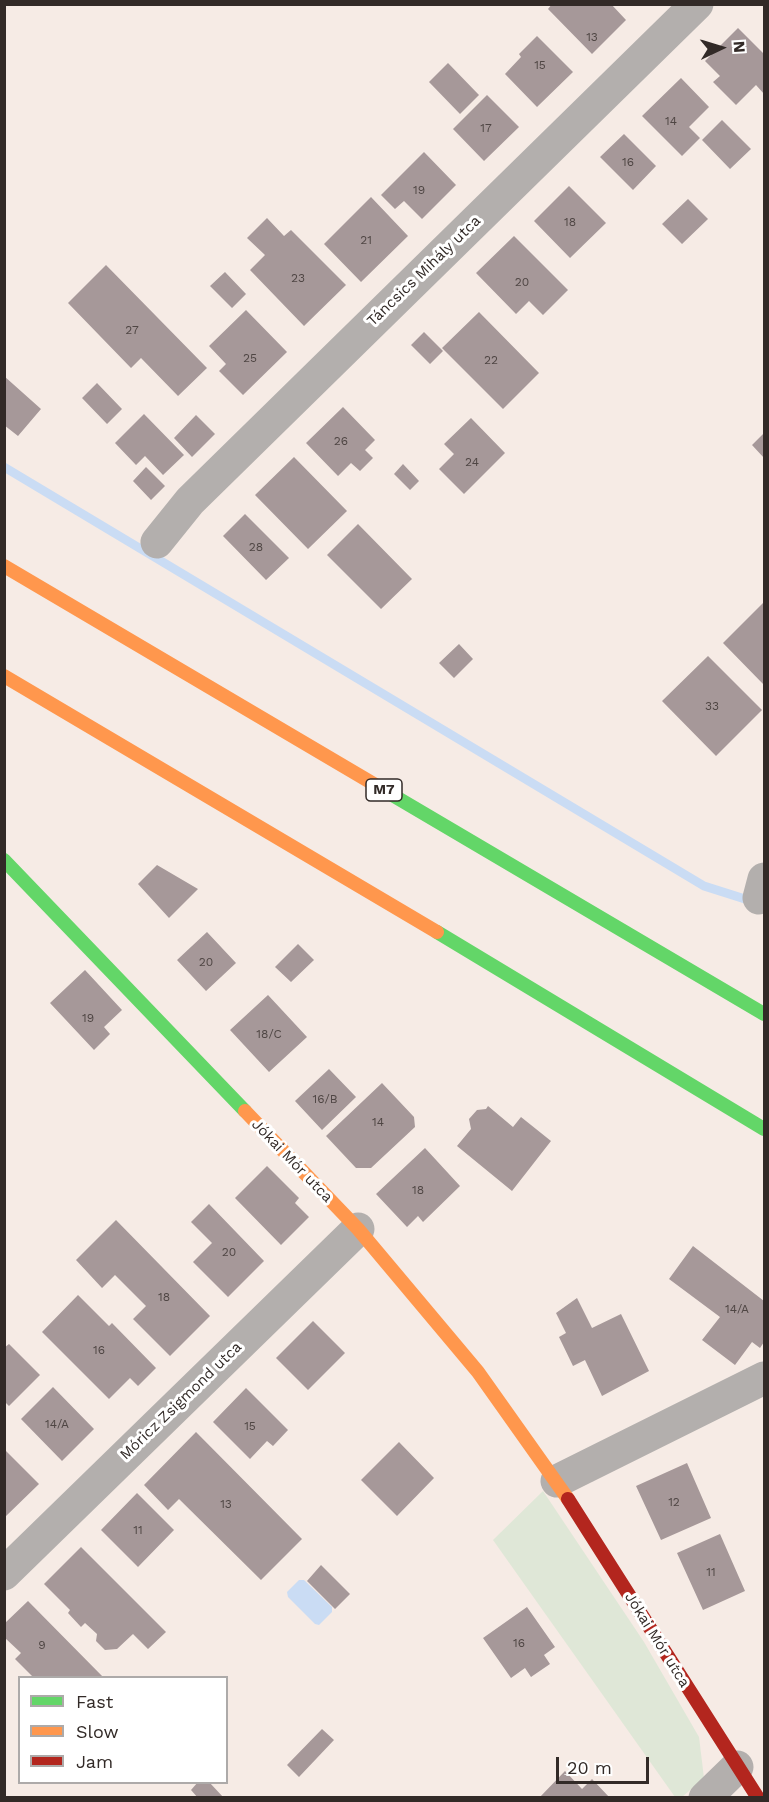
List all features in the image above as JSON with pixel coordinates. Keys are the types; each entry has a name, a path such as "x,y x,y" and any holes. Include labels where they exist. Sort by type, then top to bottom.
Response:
{"main road":[{"name":"M7","path":"4,566 765,1014"},
{"path":"4,676 765,1129"},
{"name":"Jókai Mór utca","path":"4,860 358,1229 478,1372 557,1481 758,1797"}],"street":[{"name":"Táncsics Mihály utca","path":"157,542 190,501 697,4"},
{"name":"Móricz Zsigmond utca","path":"4,1574 358,1229"},
{"path":"557,1481 765,1378"},
{"path":"705,1797 737,1767"}],"green space":[{"path":"543,1491 644,1642 699,1737 704,1778 682,1797 675,1797 493,1540"}],"water":[{"path":"299,1580 304,1580 332,1607 332,1612 319,1625 315,1624 288,1597 287,1592"}],"building":[{"path":"552,4 611,4 626,20 592,54 548,9"},
{"path":"738,28 764,54 764,94 756,85 736,105 713,82 720,76 705,61"},
{"path":"537,36 573,72 537,107 505,74 521,57 519,54"},
{"path":"448,63 479,95 460,114 429,82"},
{"path":"681,78 709,107 689,127 700,138 682,156 642,116"},
{"path":"487,95 519,127 484,161 453,129"},
{"path":"722,120 751,149 730,169 702,140"},
{"path":"624,134 656,166 633,190 600,157"},
{"path":"424,152 456,185 422,219 404,201 395,209 381,195"},
{"path":"569,186 606,223 570,258 534,221"},
{"path":"371,197 408,236 361,282 324,244"},
{"path":"688,199 708,219 682,244 662,224"},
{"path":"267,218 284,236 291,230 346,285 304,326 250,270 265,255 247,238"},
{"path":"514,236 568,290 543,315 529,301 516,314 476,273"},
{"path":"106,265 207,368 178,396 141,358 131,368 68,303"},
{"path":"225,272 246,294 232,308 210,286"},
{"path":"246,310 287,352 243,395 219,371 226,364 209,346"},
{"path":"479,312 539,373 503,409 442,348"},
{"path":"424,332 443,351 430,364 411,345"},
{"path":"4,376 41,409 18,436 4,425"},
{"path":"97,383 122,409 107,424 82,398"},
{"path":"343,407 375,440 365,450 373,458 360,471 351,463 338,476 306,443"},
{"path":"144,414 184,455 163,475 145,456 136,465 115,443"},
{"path":"196,415 215,434 192,457 174,438"},
{"path":"471,418 505,453 464,494 439,469 454,454 444,444"},
{"path":"764,433 764,458 752,445"},
{"path":"294,457 347,511 308,549 255,495"},
{"path":"403,464 419,481 410,490 394,474"},
{"path":"146,467 165,486 151,500 133,481"},
{"path":"245,514 289,558 266,580 223,536"},
{"path":"358,524 412,579 381,609 327,555"},
{"path":"763,603 764,605 764,685 723,643"},
{"path":"459,644 473,659 454,678 439,663"},
{"path":"708,656 762,710 716,756 662,701"},
{"path":"157,865 198,889 169,918 138,884"},
{"path":"207,932 236,963 206,991 177,960"},
{"path":"298,944 314,960 291,982 275,967"},
{"path":"85,970 122,1010 104,1027 110,1034 94,1050 50,1003"},
{"path":"268,995 307,1037 269,1072 230,1030"},
{"path":"329,1069 356,1097 322,1130 295,1101"},
{"path":"382,1083 414,1117 415,1127 371,1168 356,1168 326,1136"},
{"path":"488,1106 513,1127 521,1117 551,1141 512,1191 457,1146 471,1129 469,1119 477,1110 486,1109"},
{"path":"425,1148 460,1186 423,1222 418,1216 407,1227 376,1194"},
{"path":"267,1166 299,1198 295,1203 309,1217 281,1245 235,1198"},
{"path":"209,1204 264,1261 228,1297 193,1262 212,1243 191,1222"},
{"path":"116,1220 210,1316 170,1356 133,1319 146,1306 115,1275 102,1288 76,1260"},
{"path":"693,1246 764,1301 764,1342 760,1348 752,1342 735,1365 702,1340 720,1317 669,1279"},
{"path":"78,1295 109,1326 112,1323 156,1368 138,1386 130,1378 109,1399 42,1332"},
{"path":"577,1298 592,1328 621,1314 649,1371 602,1396 585,1360 573,1366 559,1337 566,1333 556,1313"},
{"path":"313,1321 345,1353 308,1390 276,1358"},
{"path":"9,1344 40,1375 9,1406 4,1401 4,1348"},
{"path":"53,1387 94,1429 62,1461 21,1419"},
{"path":"246,1388 288,1430 273,1446 267,1441 250,1459 213,1422"},
{"path":"196,1432 302,1539 261,1580 179,1499 168,1510 144,1485"},
{"path":"399,1442 434,1478 397,1516 361,1480"},
{"path":"4,1449 39,1484 4,1518"},
{"path":"687,1463 711,1518 661,1540 636,1486"},
{"path":"137,1493 174,1530 138,1567 101,1530"},
{"path":"720,1534 745,1591 703,1610 677,1553"},
{"path":"81,1547 166,1632 148,1649 133,1634 117,1649 105,1650 96,1641 97,1634 85,1623 81,1627 68,1613 70,1610 44,1584"},
{"path":"321,1565 350,1594 335,1609 307,1581"},
{"path":"28,1601 102,1676 32,1676 15,1659 21,1653 4,1637 4,1624"},
{"path":"527,1607 555,1647 544,1655 550,1664 531,1677 525,1668 511,1678 483,1638"},
{"path":"322,1729 334,1740 299,1777 287,1765"},
{"path":"565,1771 582,1789 592,1779 610,1798 539,1798"},
{"path":"196,1784 211,1784 224,1798 198,1798 191,1790"}],"waterway":[{"path":"4,467 704,886 745,899"}],"traffic: fast":[{"path":"389,793 764,1014"},
{"path":"4,860 245,1111"},
{"path":"437,932 764,1129"}],"traffic: slow":[{"path":"4,566 389,793"},
{"path":"4,676 437,932"},
{"path":"245,1111 358,1229 478,1372 568,1499"}],"traffic: jam":[{"path":"568,1499 758,1798"}]}
